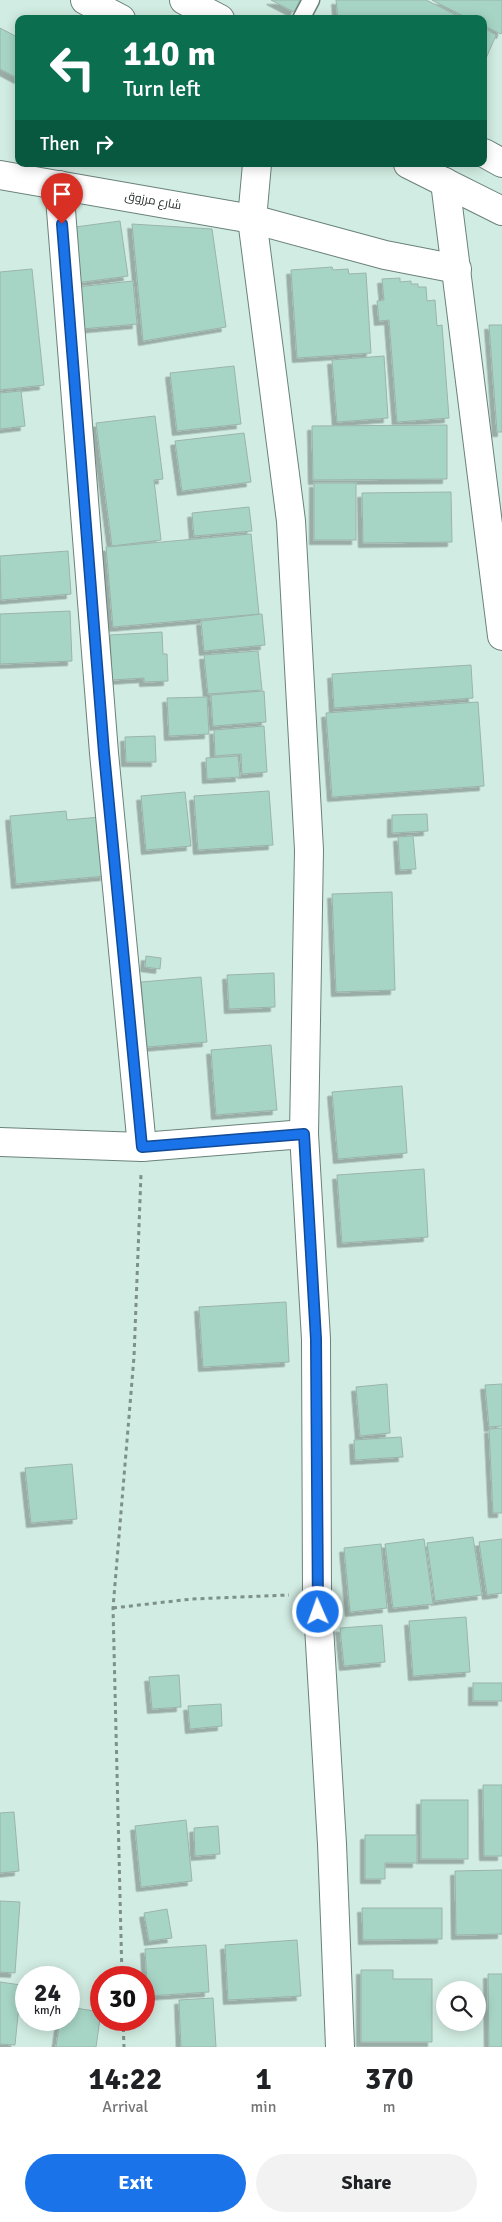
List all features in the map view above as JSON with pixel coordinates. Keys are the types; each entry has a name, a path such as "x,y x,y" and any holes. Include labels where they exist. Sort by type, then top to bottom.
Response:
{"main road":[{"path":"85,0 113,15"},
{"path":"184,0 212,15"},
{"path":"487,155 502,163"},
{"path":"257,167 252,219 292,521 309,850 304,1134 316,1339 317,1593 332,1844 340,2047"},
{"path":"414,167 502,211"},
{"name":"شارع مرزوق","path":"0,175 252,219 385,254 457,269"},
{"path":"445,182 502,636"},
{"path":"60,184 104,753 142,1147"},
{"path":"0,1142 142,1147 304,1134"}],"lane":[{"path":"303,15 311,0"}],"path":[{"path":"122,1966 113,1608 134,1357 142,1147"},
{"path":"113,1608 192,1598 317,1593"},
{"path":"123,2031 124,2047"}],"building":[{"path":"271,0 300,0 294,12"},
{"path":"336,0 426,0 456,15 338,15"},
{"path":"432,0 502,0 502,32 501,34 487,27 487,15 461,15"},
{"path":"0,28 15,36 15,77 0,69"},
{"path":"487,30 496,35 487,56"},
{"path":"120,221 128,276 76,283 68,228"},
{"path":"132,224 212,229 226,327 143,341"},
{"path":"332,267 333,270 348,269 349,274 366,273 371,353 297,358 291,270"},
{"path":"32,269 44,385 0,390 0,272"},
{"path":"400,278 400,282 411,281 411,284 418,284 418,287 426,287 427,301 435,300 437,326 442,325 449,418 397,422 389,320 379,321 377,301 384,300 382,279"},
{"path":"133,281 137,324 82,329 77,287"},
{"path":"489,325 502,325 502,432 497,432"},
{"path":"384,356 388,418 337,422 332,360"},
{"path":"234,366 241,424 177,431 170,373"},
{"path":"21,391 25,426 0,429 0,393"},
{"path":"155,416 163,479 154,480 161,540 112,546 96,423"},
{"path":"447,425 447,479 313,480 312,426"},
{"path":"244,433 251,482 182,491 175,441"},
{"path":"314,483 356,483 356,540 314,540"},
{"path":"451,492 452,542 363,543 362,493"},
{"path":"249,507 252,531 194,536 192,513"},
{"path":"251,534 259,614 113,627 106,547"},
{"path":"68,551 71,594 1,600 0,556"},
{"path":"70,611 72,661 0,664 0,614"},
{"path":"262,614 265,645 204,651 201,621"},
{"path":"162,632 163,654 167,654 168,681 144,682 144,678 112,680 110,635"},
{"path":"258,651 262,690 208,694 204,655"},
{"path":"471,665 473,698 334,708 332,674"},
{"path":"264,691 266,722 213,726 211,695"},
{"path":"207,697 209,734 169,736 167,698"},
{"path":"478,702 484,786 332,797 326,713"},
{"path":"264,726 267,772 242,774 241,754 215,756 214,730"},
{"path":"155,736 156,762 126,762 125,737"},
{"path":"238,756 240,777 207,779 206,758"},
{"path":"269,791 273,845 198,850 194,796"},
{"path":"185,792 191,846 146,850 141,796"},
{"path":"66,811 67,820 100,817 105,876 16,884 10,816"},
{"path":"427,814 428,831 392,833 392,815"},
{"path":"413,836 416,869 400,870 398,837"},
{"path":"392,892 395,990 336,992 332,894"},
{"path":"146,956 161,958 160,969 145,967"},
{"path":"274,973 275,1007 229,1009 227,975"},
{"path":"201,977 207,1042 147,1047 141,982"},
{"path":"271,1045 277,1110 216,1115 211,1050"},
{"path":"402,1086 407,1153 338,1159 332,1092"},
{"path":"424,1169 428,1237 342,1243 337,1175"},
{"path":"286,1302 289,1362 203,1367 199,1307"},
{"path":"387,1384 390,1433 360,1436 356,1387"},
{"path":"502,1384 502,1426 489,1427 485,1385"},
{"path":"502,1428 502,1513 493,1513 489,1429"},
{"path":"401,1437 403,1457 355,1460 354,1440"},
{"path":"72,1464 77,1519 31,1523 25,1468"},
{"path":"473,1537 482,1595 435,1601 427,1543"},
{"path":"424,1539 433,1604 393,1608 385,1544"},
{"path":"502,1539 502,1593 487,1595 479,1542"},
{"path":"381,1544 387,1608 350,1612 344,1548"},
{"path":"466,1617 470,1672 413,1676 409,1621"},
{"path":"382,1625 385,1662 344,1666 340,1628"},
{"path":"179,1675 181,1707 152,1709 149,1677"},
{"path":"473,1683 502,1683 502,1701 473,1701"},
{"path":"221,1704 222,1726 190,1729 188,1706"},
{"path":"483,1785 502,1785 502,1856 484,1856"},
{"path":"421,1800 468,1800 468,1859 421,1859"},
{"path":"14,1812 19,1871 0,1873 0,1813"},
{"path":"186,1820 192,1881 141,1887 135,1826"},
{"path":"218,1826 220,1854 195,1856 194,1828"},
{"path":"365,1835 417,1835 417,1863 385,1863 385,1879 365,1879"},
{"path":"502,1870 502,1934 456,1935 455,1871"},
{"path":"0,1901 20,1902 15,1973 0,1972"},
{"path":"362,1908 442,1908 442,1939 363,1940"},
{"path":"167,1909 172,1938 149,1941 144,1913"},
{"path":"297,1940 301,1996 228,2000 225,1945"},
{"path":"206,1945 209,1992 155,1996 155,1966 146,1966 145,1949"},
{"path":"361,1970 393,1970 393,1979 432,1979 432,2042 361,2042"},
{"path":"488,1974 502,1974 502,2047 489,2047"},
{"path":"0,1982 15,1984 16,2031 15,2045 0,2044"},
{"path":"213,1998 216,2047 181,2047 179,2000"},
{"path":"80,2009 90,2010 90,2031 98,2031 96,2047 56,2047 58,2031 80,2031"}],"route":[{"path":"62,224 104,753 142,1147 304,1134 316,1339 318,1612"}]}
